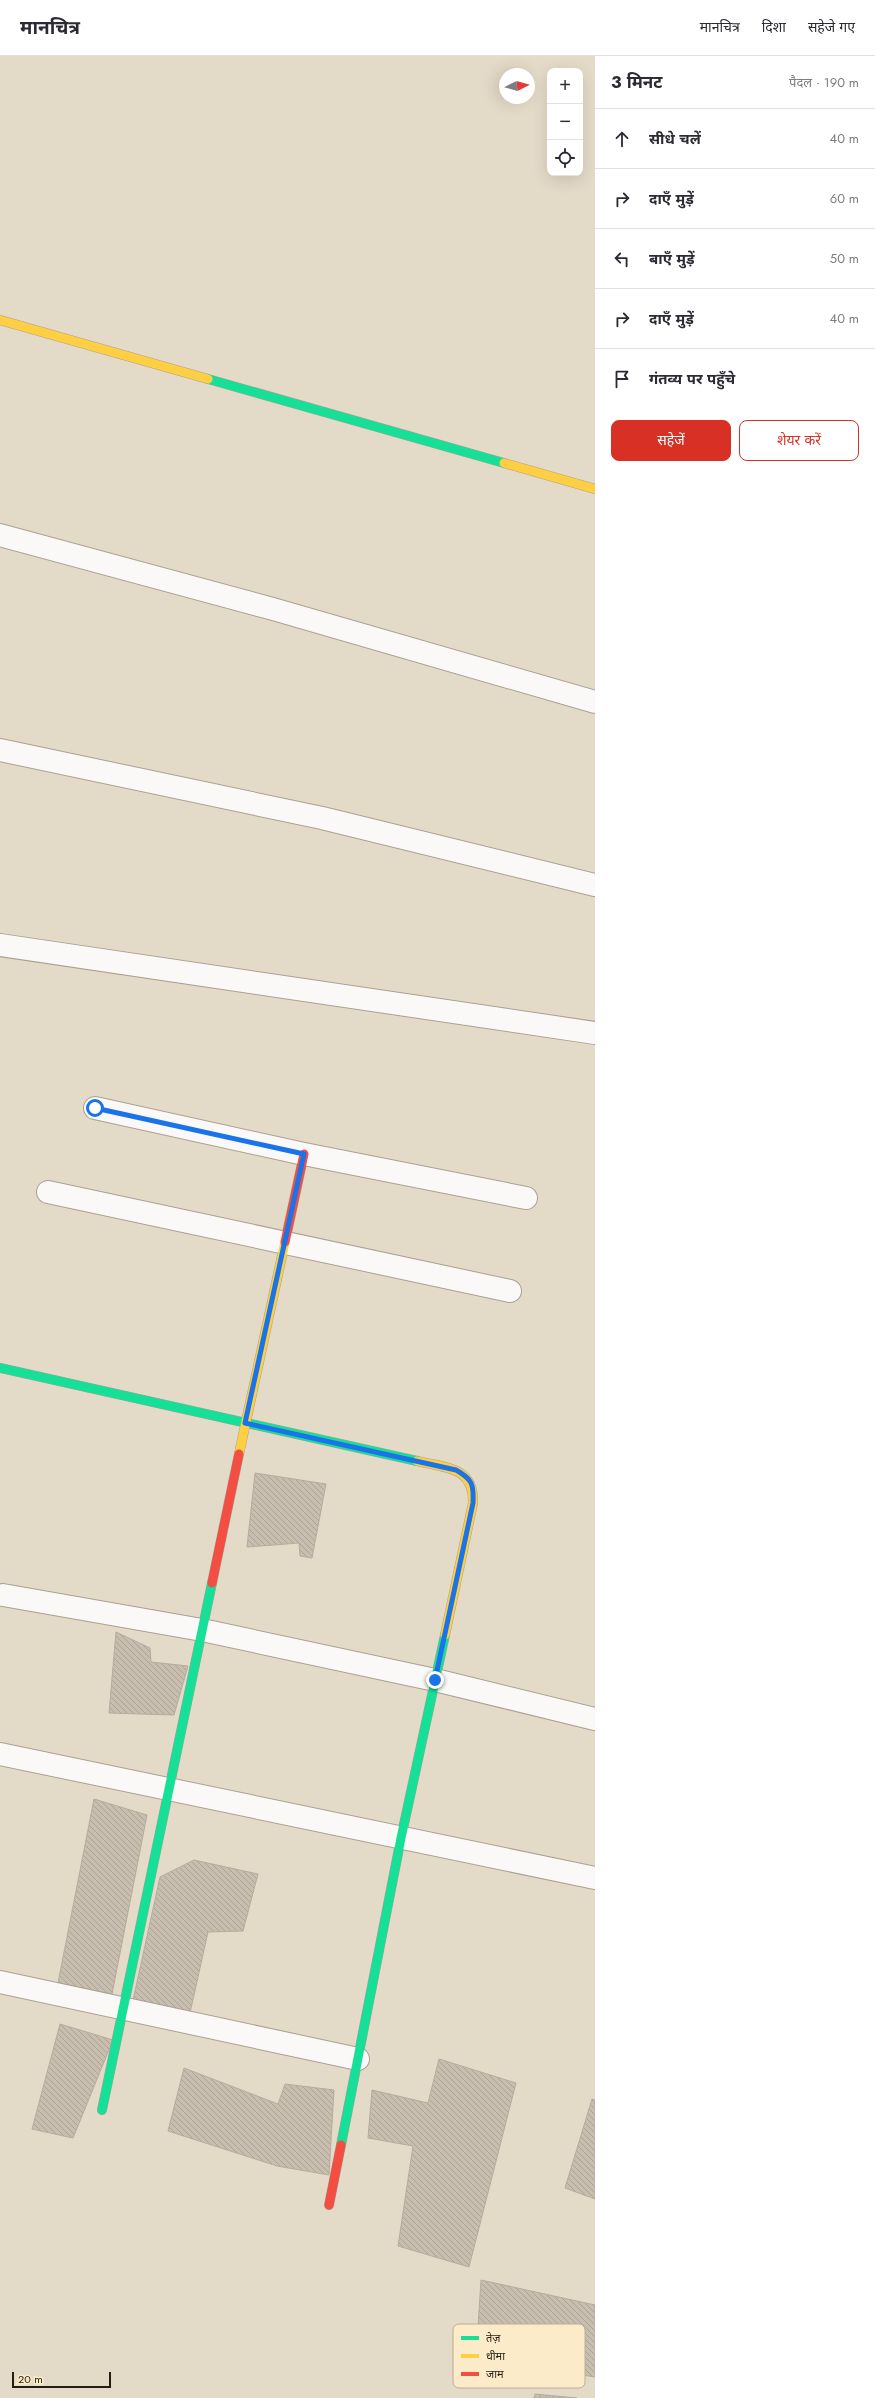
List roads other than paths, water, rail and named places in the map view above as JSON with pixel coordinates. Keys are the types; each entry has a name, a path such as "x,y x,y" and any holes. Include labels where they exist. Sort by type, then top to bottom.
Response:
{"street":[{"path":"0,320 595,489"},
{"path":"0,535 273,609 595,702"},
{"path":"0,750 322,818 595,885"},
{"path":"0,945 595,1033"},
{"path":"95,1108 304,1154 526,1198"},
{"path":"102,2110 245,1423 304,1154"},
{"path":"48,1192 284,1244 510,1291"},
{"path":"0,1368 456,1470 469,1478 474,1490 473,1503 401,1838 329,2205"},
{"path":"3,1595 202,1630 435,1680 595,1719"},
{"path":"0,1754 595,1878"},
{"path":"0,1982 358,2058"}]}
